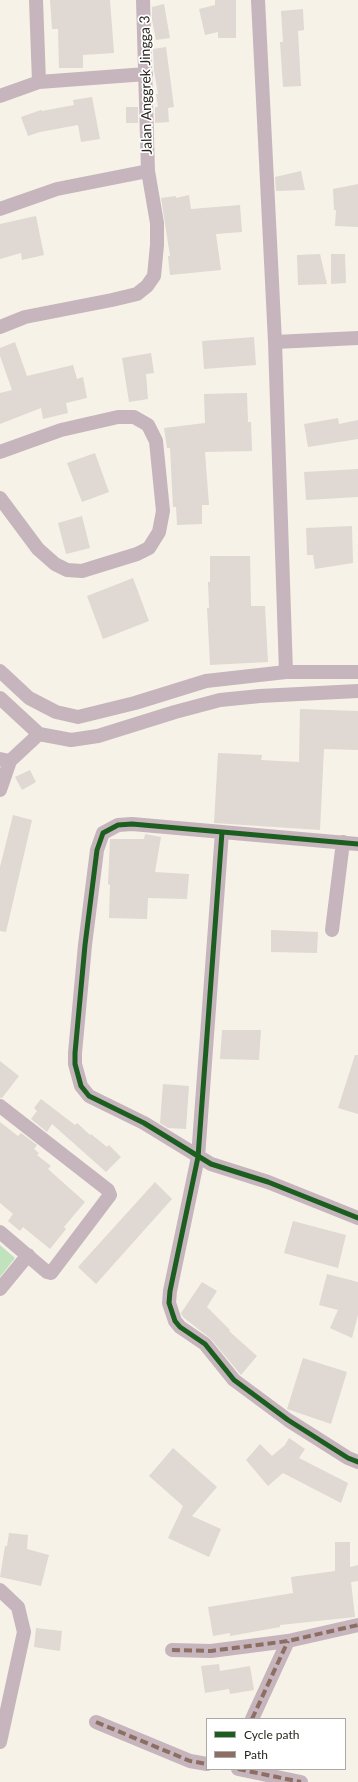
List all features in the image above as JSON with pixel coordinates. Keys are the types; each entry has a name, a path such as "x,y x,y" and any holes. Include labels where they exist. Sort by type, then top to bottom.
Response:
{"street":[{"path":"36,0 39,82"},
{"name":"Jalan Anggrek Jingga 3","path":"0,327 25,317 136,294 148,286 154,276 157,245 157,223 148,171 143,0"},
{"path":"258,0 275,342 286,672"},
{"path":"0,96 39,82 146,74"},
{"path":"0,209 57,190 148,171"},
{"path":"275,342 358,338"},
{"path":"0,452 61,430 118,417 134,417 148,425 156,441 162,511 159,532 149,548 137,554 82,571 67,570 55,564 38,549 0,498"},
{"path":"0,672 29,698 56,712 78,717 135,703 206,681 286,672 358,672"},
{"path":"0,698 39,734 71,740 98,736 175,712 220,700 260,696 358,692"},
{"path":"0,790 5,760 39,734"},
{"path":"358,844 132,824 118,825 103,833 97,850 85,945 74,1064 81,1086 89,1096 144,1123 176,1141 198,1157 211,1164 268,1182 358,1218"},
{"path":"222,832 198,1157 170,1291 170,1302 175,1321 180,1327 205,1344 234,1380 261,1402 314,1438 358,1462"},
{"path":"332,930 343,842"},
{"path":"0,1106 110,1193 51,1273 47,1272 0,1232"},
{"path":"0,1289 28,1255"},
{"path":"0,1590 18,1606 24,1632 0,1742"},
{"path":"172,1650 211,1651 288,1641 358,1626"},
{"path":"252,1718 288,1641"},
{"path":"96,1722 190,1761 206,1764"},
{"path":"243,1770 301,1782"}],"green space":[{"path":"0,1245 15,1258 0,1277"}],"building":[{"path":"50,0 110,0 114,53 83,55 83,68 59,68 58,29 52,29"},
{"path":"215,0 236,0 236,38 218,38 218,32 205,35 199,9 215,5"},
{"path":"164,4 170,38 156,40 152,20 152,7"},
{"path":"303,9 304,30 298,31 301,86 283,87 280,42 283,42 281,11"},
{"path":"166,47 174,107 168,108 169,122 155,123 155,107 158,107 156,94 158,94 154,71 153,49"},
{"path":"92,97 100,139 81,142 78,125 40,132 28,136 21,117 41,110 74,105 73,100"},
{"path":"126,107 138,107 138,123 126,123"},
{"path":"301,171 305,190 276,191 275,177"},
{"path":"358,184 358,227 335,226 336,210 334,210 333,189"},
{"path":"189,195 191,209 240,205 242,232 216,234 221,270 170,275 168,256 170,256 161,198 176,196 176,198"},
{"path":"36,216 44,255 22,260 21,253 0,259 0,224"},
{"path":"320,254 327,284 298,285 297,255"},
{"path":"331,254 345,254 346,283 331,284"},
{"path":"254,337 256,365 204,369 202,341"},
{"path":"15,342 27,376 73,365 77,379 83,377 87,398 66,403 68,413 43,419 41,408 0,424 0,393 12,390 0,356 0,348"},
{"path":"151,353 154,373 146,374 148,399 129,402 122,358"},
{"path":"247,393 248,422 251,422 252,451 205,452 209,505 202,505 202,524 177,525 176,507 173,507 170,448 167,448 164,428 205,423 204,394"},
{"path":"338,418 339,424 358,420 358,439 308,447 304,424"},
{"path":"95,453 109,492 82,502 67,463"},
{"path":"358,469 358,497 306,500 304,472"},
{"path":"82,516 90,548 66,554 58,523"},
{"path":"352,526 353,563 315,569 313,555 307,555 306,528"},
{"path":"210,556 250,556 251,606 265,606 268,662 210,665 207,608 209,608 208,582 210,582"},
{"path":"133,578 149,621 103,639 87,596"},
{"path":"300,709 358,711 358,750 324,749 320,830 214,823 218,753 262,755 261,760 299,762"},
{"path":"30,770 36,782 22,790 15,777"},
{"path":"13,815 32,820 6,932 0,931 0,867"},
{"path":"145,834 161,837 155,872 189,874 187,899 148,898 147,919 109,918 110,885 108,884 110,839 144,839"},
{"path":"271,930 318,932 317,953 271,952"},
{"path":"222,1030 261,1030 259,1060 220,1059"},
{"path":"355,1055 358,1055 358,1114 338,1108"},
{"path":"0,1061 19,1076 2,1098 0,1098"},
{"path":"163,1084 189,1086 186,1129 168,1128 160,1123"},
{"path":"41,1099 75,1125 77,1123 90,1135 91,1134 107,1147 109,1145 121,1157 106,1172 52,1124 47,1132 31,1119 37,1111 34,1108"},
{"path":"0,1122 18,1136 21,1133 37,1145 34,1149 39,1153 37,1155 51,1166 48,1169 85,1202 64,1227 66,1229 50,1249 23,1227 20,1231 8,1221 13,1214 0,1203"},
{"path":"155,1182 172,1199 96,1284 78,1267"},
{"path":"293,1221 346,1235 338,1268 284,1253"},
{"path":"327,1274 358,1282 358,1315 352,1338 330,1328 338,1310 319,1305"},
{"path":"202,1282 217,1291 207,1307 230,1330 229,1331 257,1356 241,1375 211,1339 183,1317 181,1313"},
{"path":"303,1358 347,1372 331,1424 287,1409"},
{"path":"289,1438 305,1449 299,1458 348,1483 341,1503 283,1473 268,1486 246,1460 260,1444 272,1456 285,1445"},
{"path":"173,1448 217,1487 192,1516 221,1529 209,1557 168,1538 183,1506 149,1476"},
{"path":"9,1533 28,1535 27,1549 49,1555 41,1586 0,1577 5,1546 7,1546"},
{"path":"335,1542 350,1542 350,1567 358,1565 358,1581 351,1582 355,1617 280,1625 280,1627 230,1636 230,1633 213,1636 208,1607 293,1593 291,1577 335,1571"},
{"path":"36,1628 62,1631 60,1651 34,1647"},
{"path":"219,1664 220,1671 250,1666 254,1690 230,1694 229,1689 205,1693 201,1666"}],"marked path":[{"path":"172,1650 211,1651 288,1641 358,1625"},
{"path":"252,1718 288,1641"},
{"path":"96,1722 190,1761 206,1764"},
{"path":"243,1770 301,1782"}],"cycle path":[{"path":"358,844 132,824 118,825 103,833 97,850 85,945 75,1053 75,1064 81,1086 89,1096 144,1123 211,1164 268,1182 358,1218"},
{"path":"222,832 198,1157 170,1291 169,1303 175,1321 180,1327 205,1344 234,1380 288,1420 348,1458 358,1462"}]}
